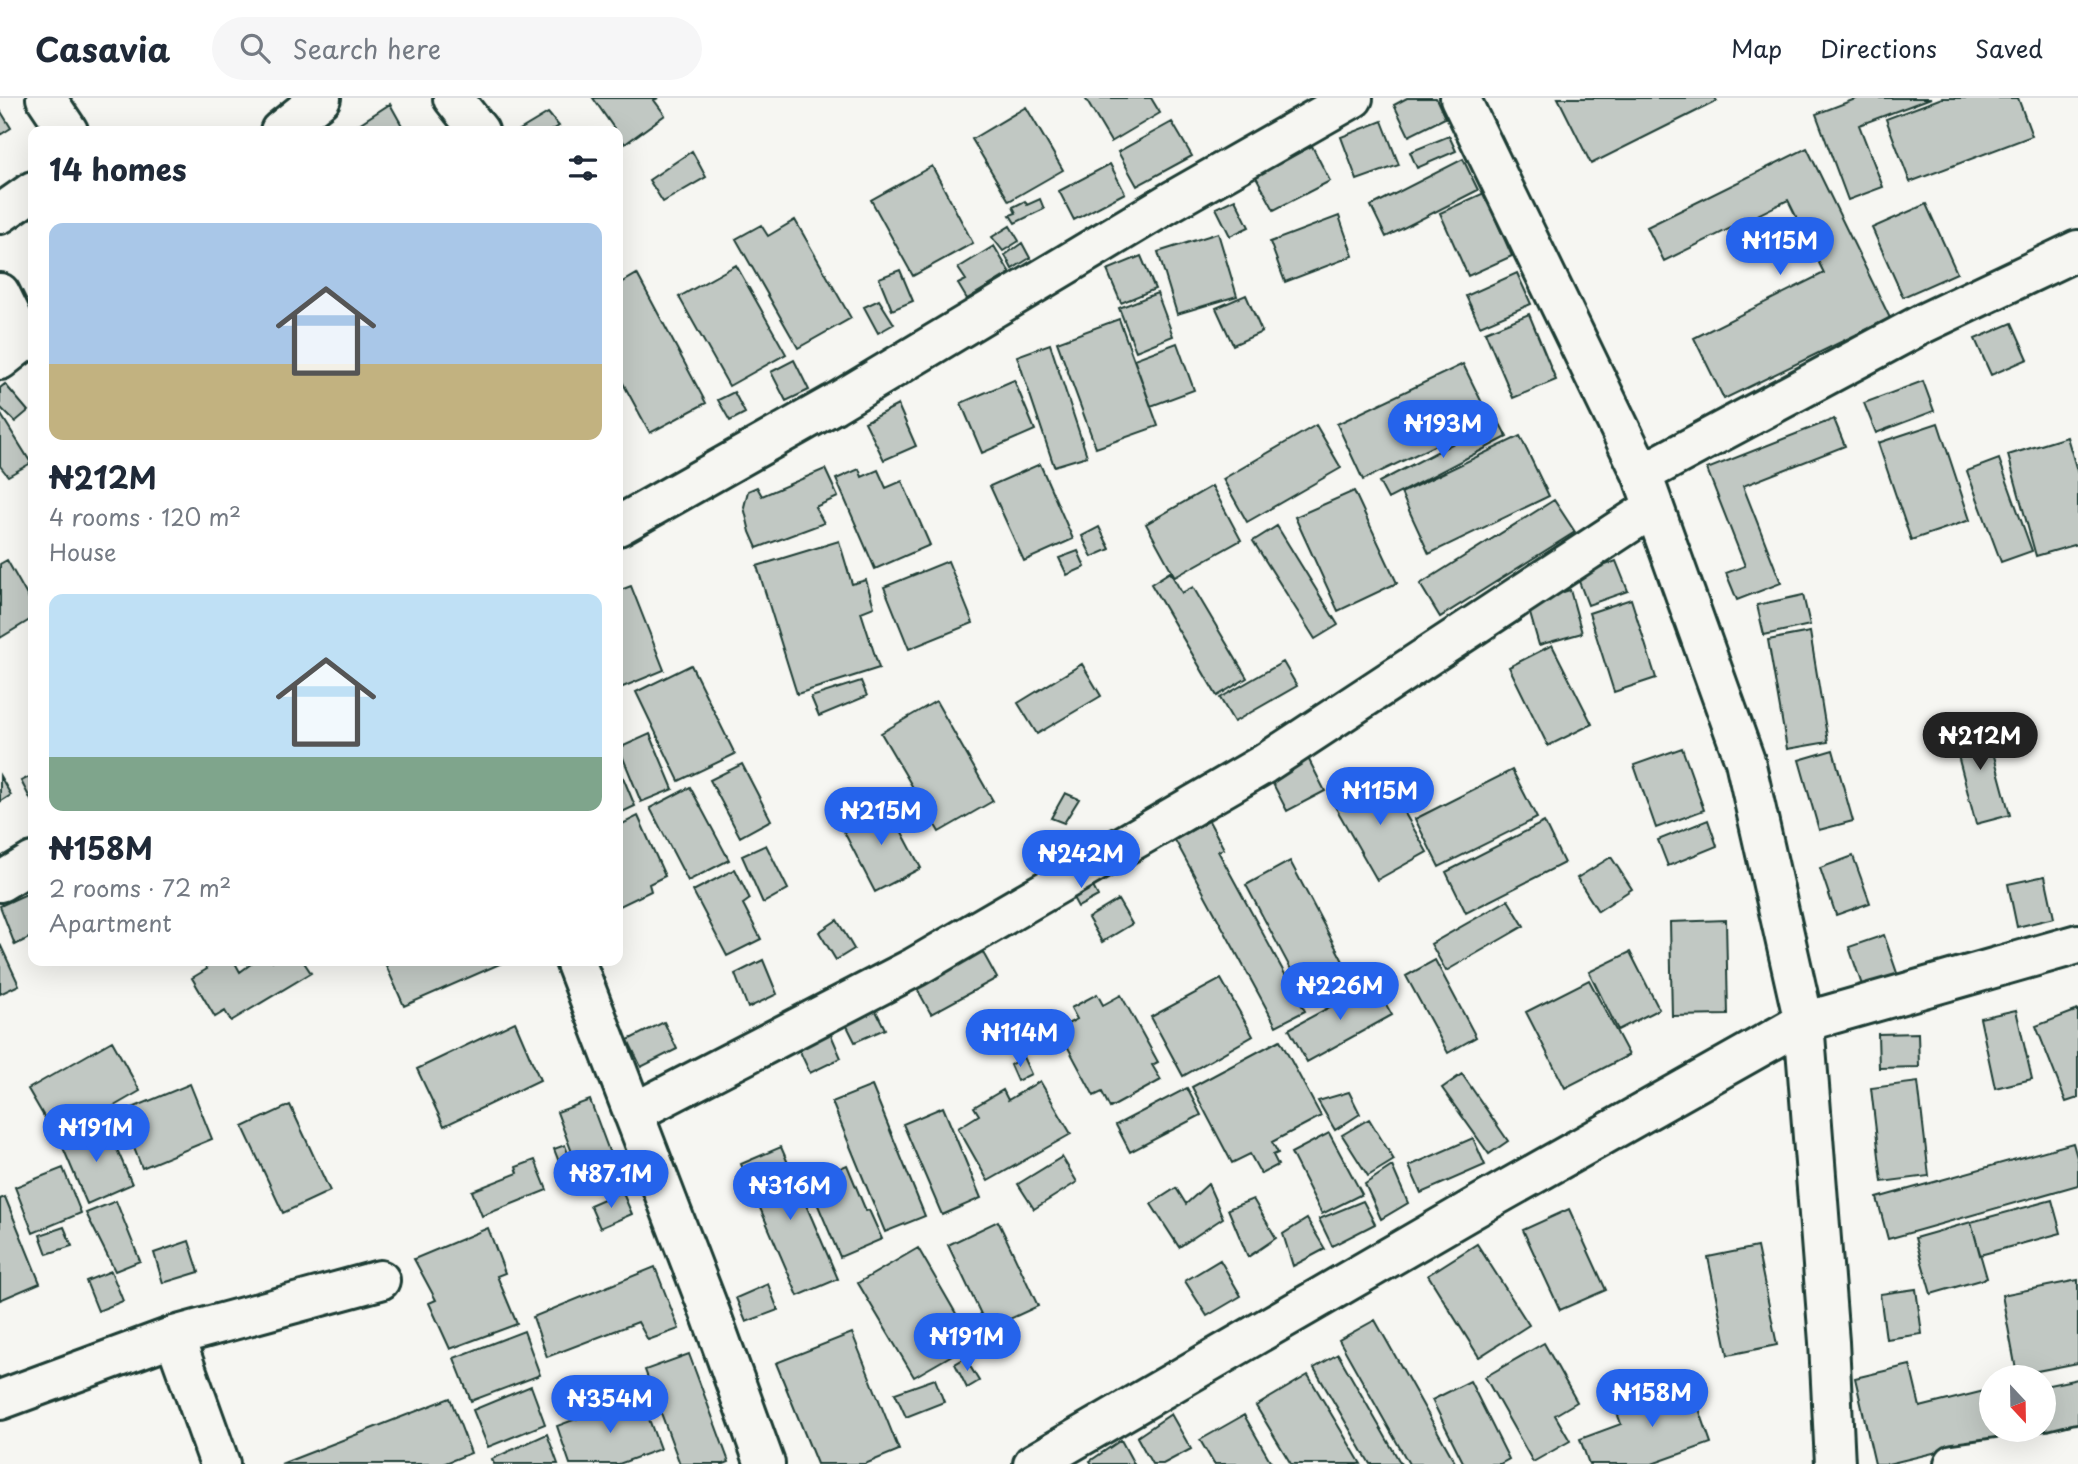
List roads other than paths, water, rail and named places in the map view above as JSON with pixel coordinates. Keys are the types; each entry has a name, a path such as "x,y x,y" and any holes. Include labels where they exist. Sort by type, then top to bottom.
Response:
{"street":[{"path":"46,98 65,126"},
{"path":"286,126 321,98"},
{"path":"453,98 475,126"},
{"path":"623,523 834,404 1172,201 1353,98"},
{"path":"1460,98 1648,491 1745,761 1804,1022 1829,1342 1835,1464"},
{"path":"0,214 28,194"},
{"path":"633,1113 915,967 1264,764 1648,491 1924,323 2078,250"},
{"path":"0,293 19,345"},
{"path":"0,882 28,865"},
{"path":"1033,1464 1476,1207 1804,1022 2078,944"},
{"path":"577,966 765,1464"},
{"path":"0,1400 174,1336 380,1280"},
{"path":"174,1336 220,1464"},
{"path":"1954,1464 2054,1450 2078,1444"}]}
